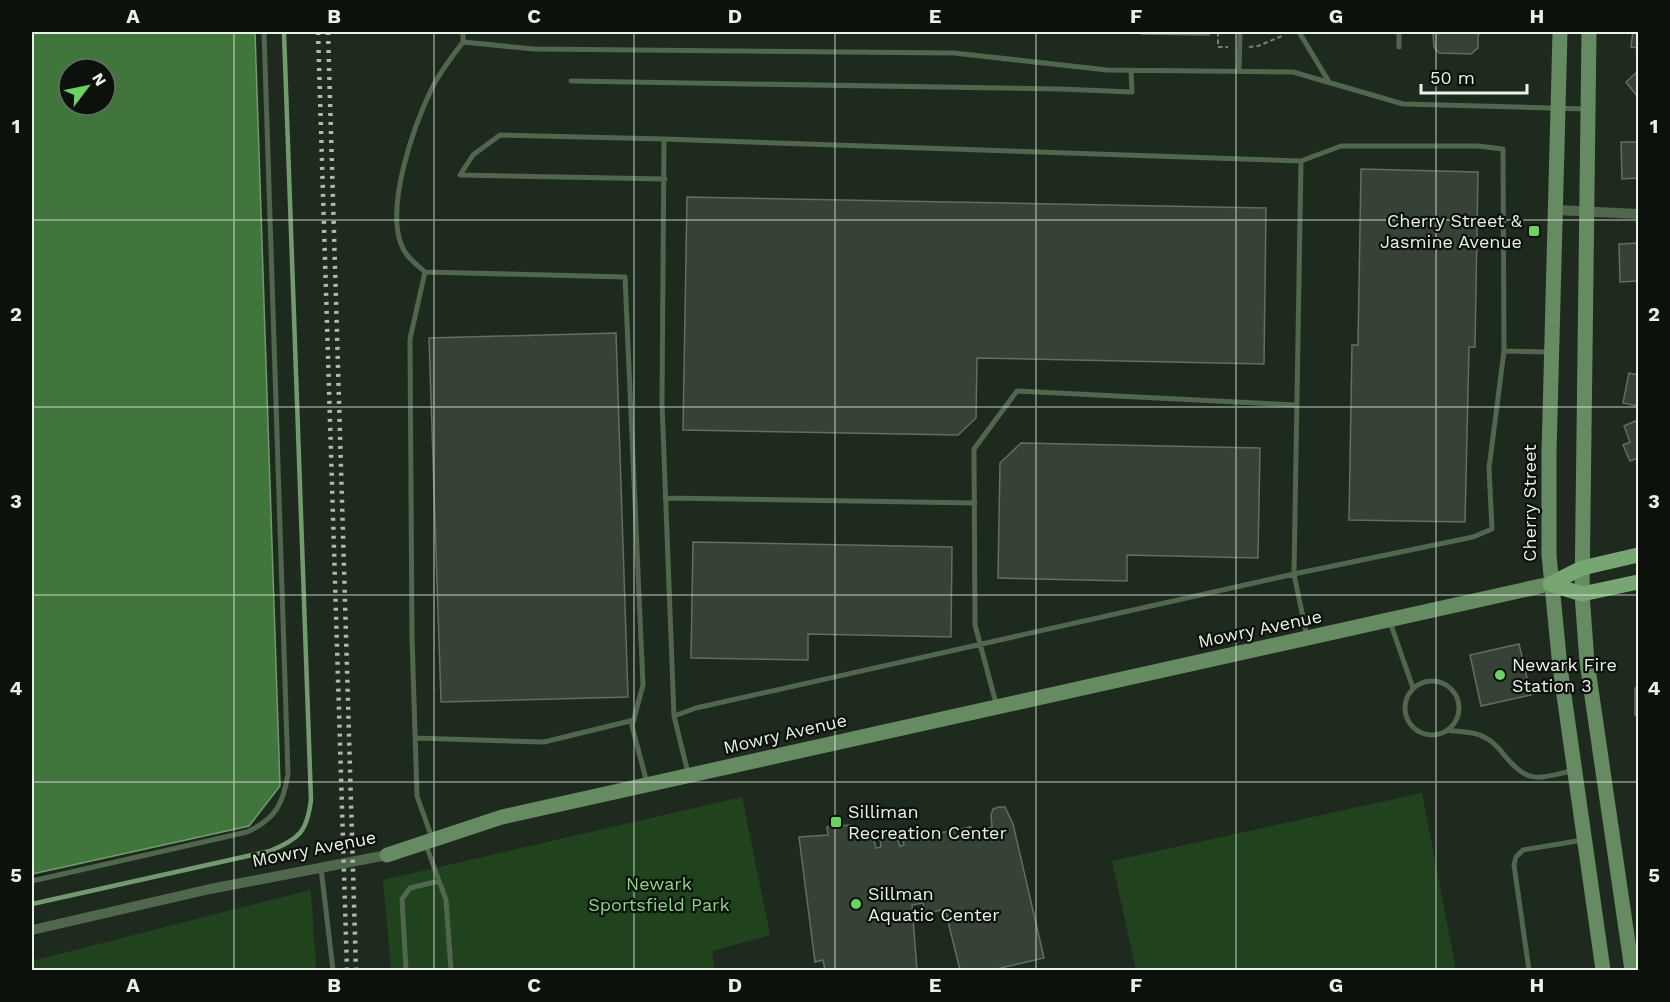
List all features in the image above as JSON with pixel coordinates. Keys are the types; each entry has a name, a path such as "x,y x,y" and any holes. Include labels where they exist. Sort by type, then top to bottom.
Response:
{"main road":[{"name":"Cherry Street","path":"1560,32 1549,453 1550,585 1603,970"},
{"path":"1589,32 1582,594 1587,662 1632,970"},
{"name":"Mowry Avenue","path":"387,855 502,817 1550,585 1581,568 1638,555"},
{"name":"Mowry Avenue","path":"1550,585 1582,594 1638,582"}],"street":[{"path":"1556,210 1638,214"},
{"name":"Mowry Avenue","path":"32,930 221,887 387,855"}],"lane":[{"path":"32,881 247,832 263,824 274,813 284,796 287,762 264,32"},
{"path":"463,32 463,42 433,86 409,147 402,177 398,220 401,245 411,260 425,272 625,277 643,686 632,726 648,785"},
{"path":"1239,71 1240,32"},
{"path":"1299,32 1329,82"},
{"path":"1399,32 1399,47"},
{"path":"463,42 534,49 954,53 1107,70 1293,72 1403,104 1557,110 1588,109"},
{"path":"571,81 1132,92 1131,70"},
{"path":"665,179 460,175 473,154 500,135 1301,160 1341,146 1503,149 1504,351 1489,468 1492,529 1473,537 1294,574 696,708 674,716"},
{"path":"664,139 662,403 665,498 674,716 689,776"},
{"path":"1301,160 1294,574 1307,639"},
{"path":"425,272 410,339 412,638 417,796 446,900 451,970"},
{"path":"1504,351 1552,352"},
{"path":"997,707 975,625 974,449 1017,391 1297,405"},
{"path":"665,498 975,503"},
{"path":"1390,620 1413,688 1406,704 1409,721 1422,733 1439,734 1447,730 1458,716 1457,698 1453,691 1446,685 1429,681 1413,688"},
{"path":"415,738 544,742 634,720"},
{"path":"1447,730 1482,735 1494,742 1516,770 1527,776 1539,778 1575,771"},
{"path":"1529,970 1514,865 1516,856 1523,850 1585,840"},
{"path":"321,868 333,970"},
{"path":"405,970 402,899 410,888 439,881"}],"path":[{"path":"1218,32 1218,47 1228,47"},
{"path":"1249,47 1258,46 1282,36"}],"green space":[{"path":"1422,793 1456,970 1136,970 1112,861"},
{"name":"Newark Sportsfield Park","path":"742,797 770,935 712,951 715,970 391,970 383,880"},
{"path":"310,890 316,970 32,970 32,961"}],"shaded area":[{"path":"32,32 255,32 280,786 249,826 32,874"}],"building":[{"path":"1142,32 1209,32 1209,35 1142,34"},
{"path":"1430,32 1482,32 1478,35 1478,48 1471,54 1439,53 1434,47 1433,35"},
{"path":"1633,32 1638,32 1638,48 1631,47"},
{"path":"1638,71 1638,97 1626,82"},
{"path":"1621,142 1638,142 1638,178 1622,179"},
{"path":"1361,169 1478,172 1475,347 1469,347 1465,522 1349,520 1352,345 1358,345"},
{"path":"687,197 1266,208 1264,364 977,358 976,418 958,435 683,430"},
{"path":"1638,243 1638,281 1620,282 1619,244"},
{"path":"616,333 628,697 441,702 429,338"},
{"path":"1629,373 1638,375 1638,406 1623,403"},
{"path":"1638,420 1638,458 1630,461 1623,445 1630,442 1624,426"},
{"path":"1021,443 1260,448 1258,558 1127,555 1127,581 998,578 1000,463"},
{"path":"693,542 952,547 951,637 808,634 808,660 691,658"},
{"name":"Newark Fire Station 3","path":"1519,644 1531,695 1481,706 1470,655"},
{"path":"1635,688 1638,688 1638,715 1635,715"},
{"path":"1005,807 1013,824 1044,958 992,970 960,970 945,909 925,914 923,903 912,905 917,970 825,970 823,960 815,962 799,837 828,835 827,827 850,825 851,833 872,832 876,848 881,847 880,838 888,833 896,835 900,846 904,845 903,840 971,827 972,832 992,827 993,809"}],"waterway":[{"path":"32,904 270,851 295,838 307,820 311,800 284,32"}],"railway":[{"path":"318,32 347,970"},
{"path":"328,32 356,970"}],"place":[{"name":"Cherry Street & Jasmine Avenue","path":"1534,231"},
{"name":"Newark Fire Station 3","path":"1500,675"},
{"name":"Silliman Recreation Center","path":"836,822"},
{"name":"Sillman Aquatic Center","path":"856,904"}]}
